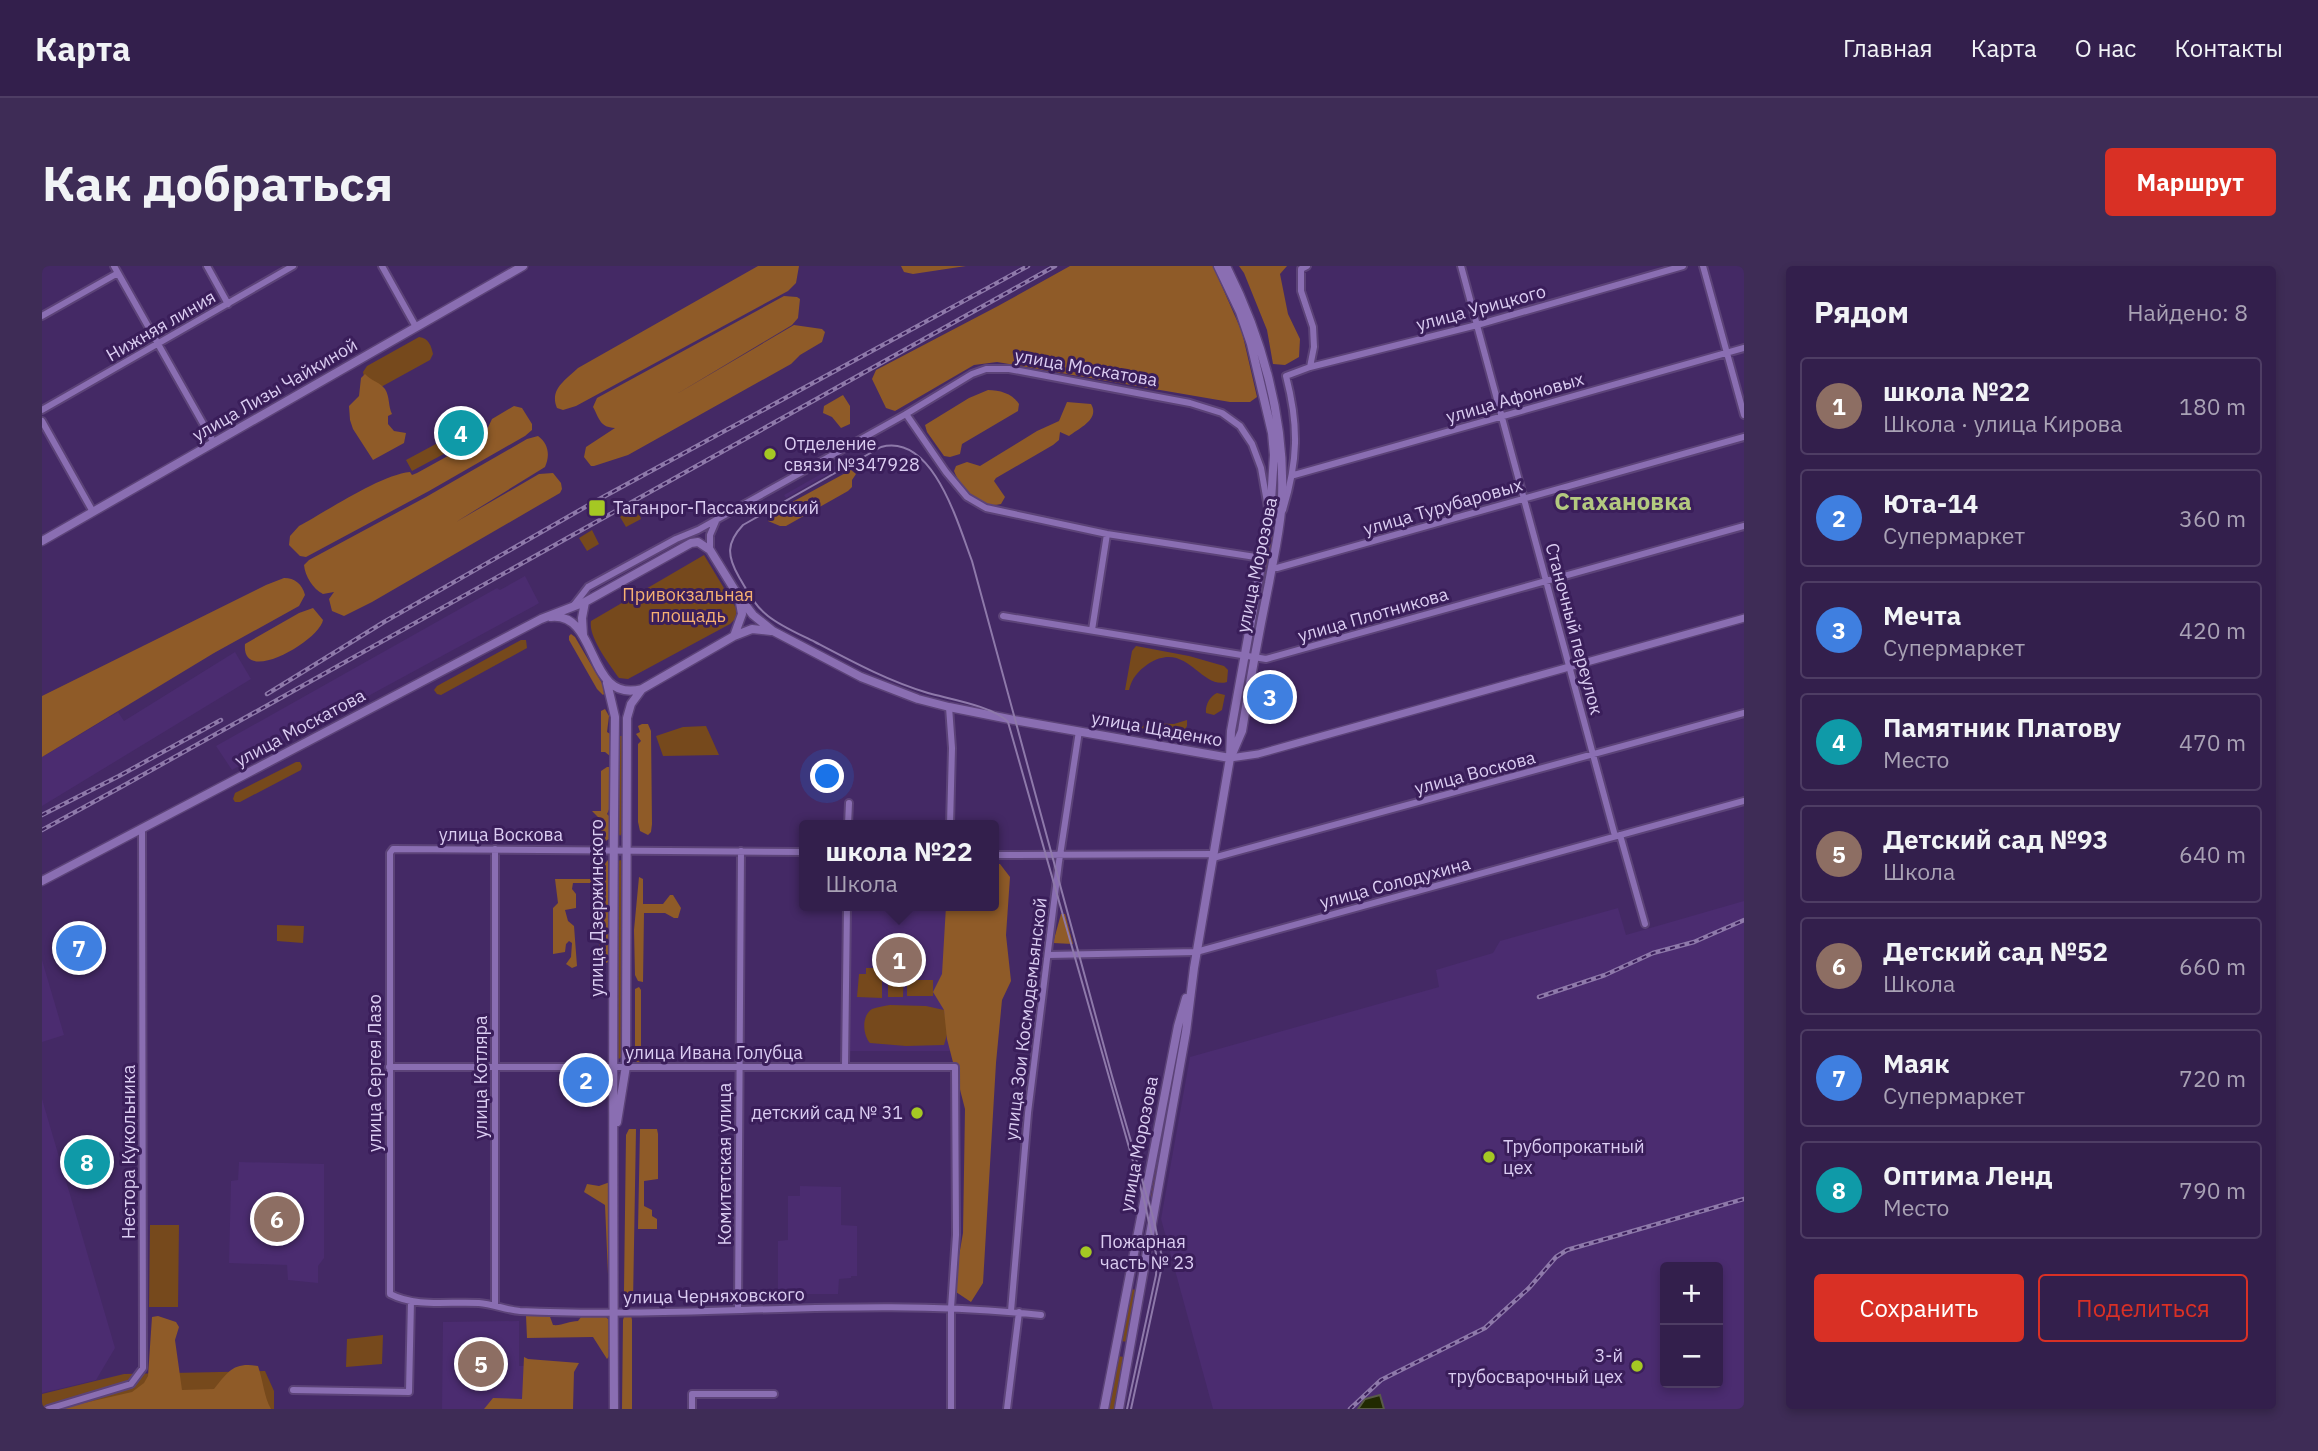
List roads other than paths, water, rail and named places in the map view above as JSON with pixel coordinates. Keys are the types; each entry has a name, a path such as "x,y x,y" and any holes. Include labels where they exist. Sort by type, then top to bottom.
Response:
{"main road":[{"name":"улица Лизы Чайкиной","path":"42,541 523,266"},
{"name":"улица Морозова","path":"1119,1409 1186,1032 1196,952 1230,758 1231,731 1270,516 1274,478 1272,433 1251,344 1240,312 1218,266"},
{"path":"1226,266 1255,331 1277,419 1282,456 1281,518"},
{"name":"улица Морозова","path":"1230,758 1242,731 1281,518"},
{"path":"691,543 698,542 710,550 739,597 742,614 734,636"},
{"name":"улица Москатова","path":"42,881 541,618 585,602 691,543"},
{"name":"улица Щаденко","path":"739,597 753,615 773,632 860,677 918,699 949,707 1230,758"},
{"path":"584,638 582,618 585,602"},
{"path":"541,618 566,619 584,638 607,683 618,690 626,691 642,689 734,636 752,629 773,632"},
{"name":"улица Дзержинского","path":"607,683 615,718 612,1066 615,1135 614,1409"},
{"name":"улица Дзержинского","path":"615,1135 626,1066 627,718 631,704 642,689"},
{"name":"улица Морозова","path":"1104,1409 1178,1026 1194,968"},
{"path":"1128,1282 1142,1284"},
{"path":"1116,1349 1129,1350"}],"street":[{"path":"207,266 228,304"},
{"name":"Нижняя линия","path":"42,410 293,266"},
{"path":"382,266 416,327"},
{"name":"Станочный переулок","path":"1461,266 1593,755 1645,924"},
{"name":"улица Урицкого","path":"1286,376 1310,367 1477,325 1684,266"},
{"path":"1703,266 1744,415"},
{"path":"1304,267 1301,291 1313,327 1314,347 1310,367"},
{"path":"42,316 116,269 214,443"},
{"name":"улица Афоновых","path":"1294,475 1744,348"},
{"name":"улица Москатова","path":"574,605 588,587 717,520 972,374 997,368 1208,407 1232,419 1252,443 1261,468 1270,516"},
{"name":"улица Морозова","path":"1281,518 1294,475 1296,433 1286,376"},
{"path":"906,414 946,472 967,497 977,503 997,511 1107,534 1262,558"},
{"path":"42,421 93,512"},
{"name":"улица Турубаровых","path":"1272,568 1744,437"},
{"path":"710,550 710,535 717,520"},
{"name":"улица Плотникова","path":"1003,616 1266,659 1744,526"},
{"path":"691,543 698,530"},
{"path":"1092,630 1107,534"},
{"path":"585,602 588,587"},
{"name":"улица Щаденко","path":"1230,758 1258,754 1744,618"},
{"path":"949,707 952,748 950,820"},
{"name":"улица Воскова","path":"999,855 1213,856 1744,713"},
{"name":"улица Зои Космодемьянской","path":"1006,1409 1027,1124 1060,855 1079,731"},
{"name":"улица Солодухина","path":"1048,955 1196,952 1744,801"},
{"path":"848,820 849,803"},
{"name":"Нестора Кукольника","path":"48,1409 131,1384 143,1368 142,829"},
{"name":"улица Воскова","path":"390,853 393,849 628,850"},
{"name":"улица Котляра","path":"495,849 495,1305"},
{"path":"628,850 799,852"},
{"name":"Комитетская улица","path":"738,1309 741,851"},
{"name":"улица Сергея Лазо","path":"390,853 390,1294"},
{"path":"845,1067 847,911"},
{"name":"улица Ивана Голубца","path":"389,1067 955,1067 957,1235 951,1308"},
{"name":"улица Черняховского","path":"390,1294 411,1301 495,1305 520,1311 614,1312 858,1306 951,1308 1041,1315"},
{"path":"293,1390 409,1392 411,1301"},
{"path":"950,1409 951,1308"},
{"path":"692,1409 692,1394 774,1394"}],"tram line":[{"path":"1127,1409 1156,1275 1157,1258 1144,1200 1008,722 982,707 928,693 884,677 779,624 763,612 752,598 735,569 731,556 731,544 743,525 881,447 899,446 915,454 929,467 951,505 972,561 1153,1217 1162,1266 1131,1409"}],"railway":[{"path":"267,694 384,622 594,502 1028,266"},
{"path":"42,830 1055,266"},
{"path":"42,815 221,720"},
{"path":"1539,997 1605,975 1653,953 1694,942 1744,920"},
{"path":"1350,1409 1381,1380 1485,1328 1529,1288 1556,1257 1567,1250 1744,1199"}],"place":[{"name":"Памятник Платову","path":"461,433"},
{"name":"Отделение связи №347928","path":"770,454"},
{"name":"Таганрог-Пассажирский","path":"597,508"},
{"name":"Мечта","path":"1270,697"},
{"name":"Маяк","path":"79,948"},
{"name":"школа №22","path":"899,960"},
{"name":"Юта-14","path":"586,1080"},
{"name":"детский сад № 31","path":"917,1113"},
{"name":"Трубопрокатный цех","path":"1489,1157"},
{"name":"Оптима Ленд","path":"87,1162"},
{"name":"Детский сад №52","path":"277,1219"},
{"name":"Пожарная часть № 23","path":"1086,1252"},
{"name":"Детский сад №93","path":"481,1364"},
{"name":"3-й трубосварочный цех","path":"1637,1366"}],"district":[{"name":"Стахановка","path":"1623,502"}],"park label":[{"name":"Привокзальная площадь","path":"688,605"}]}
